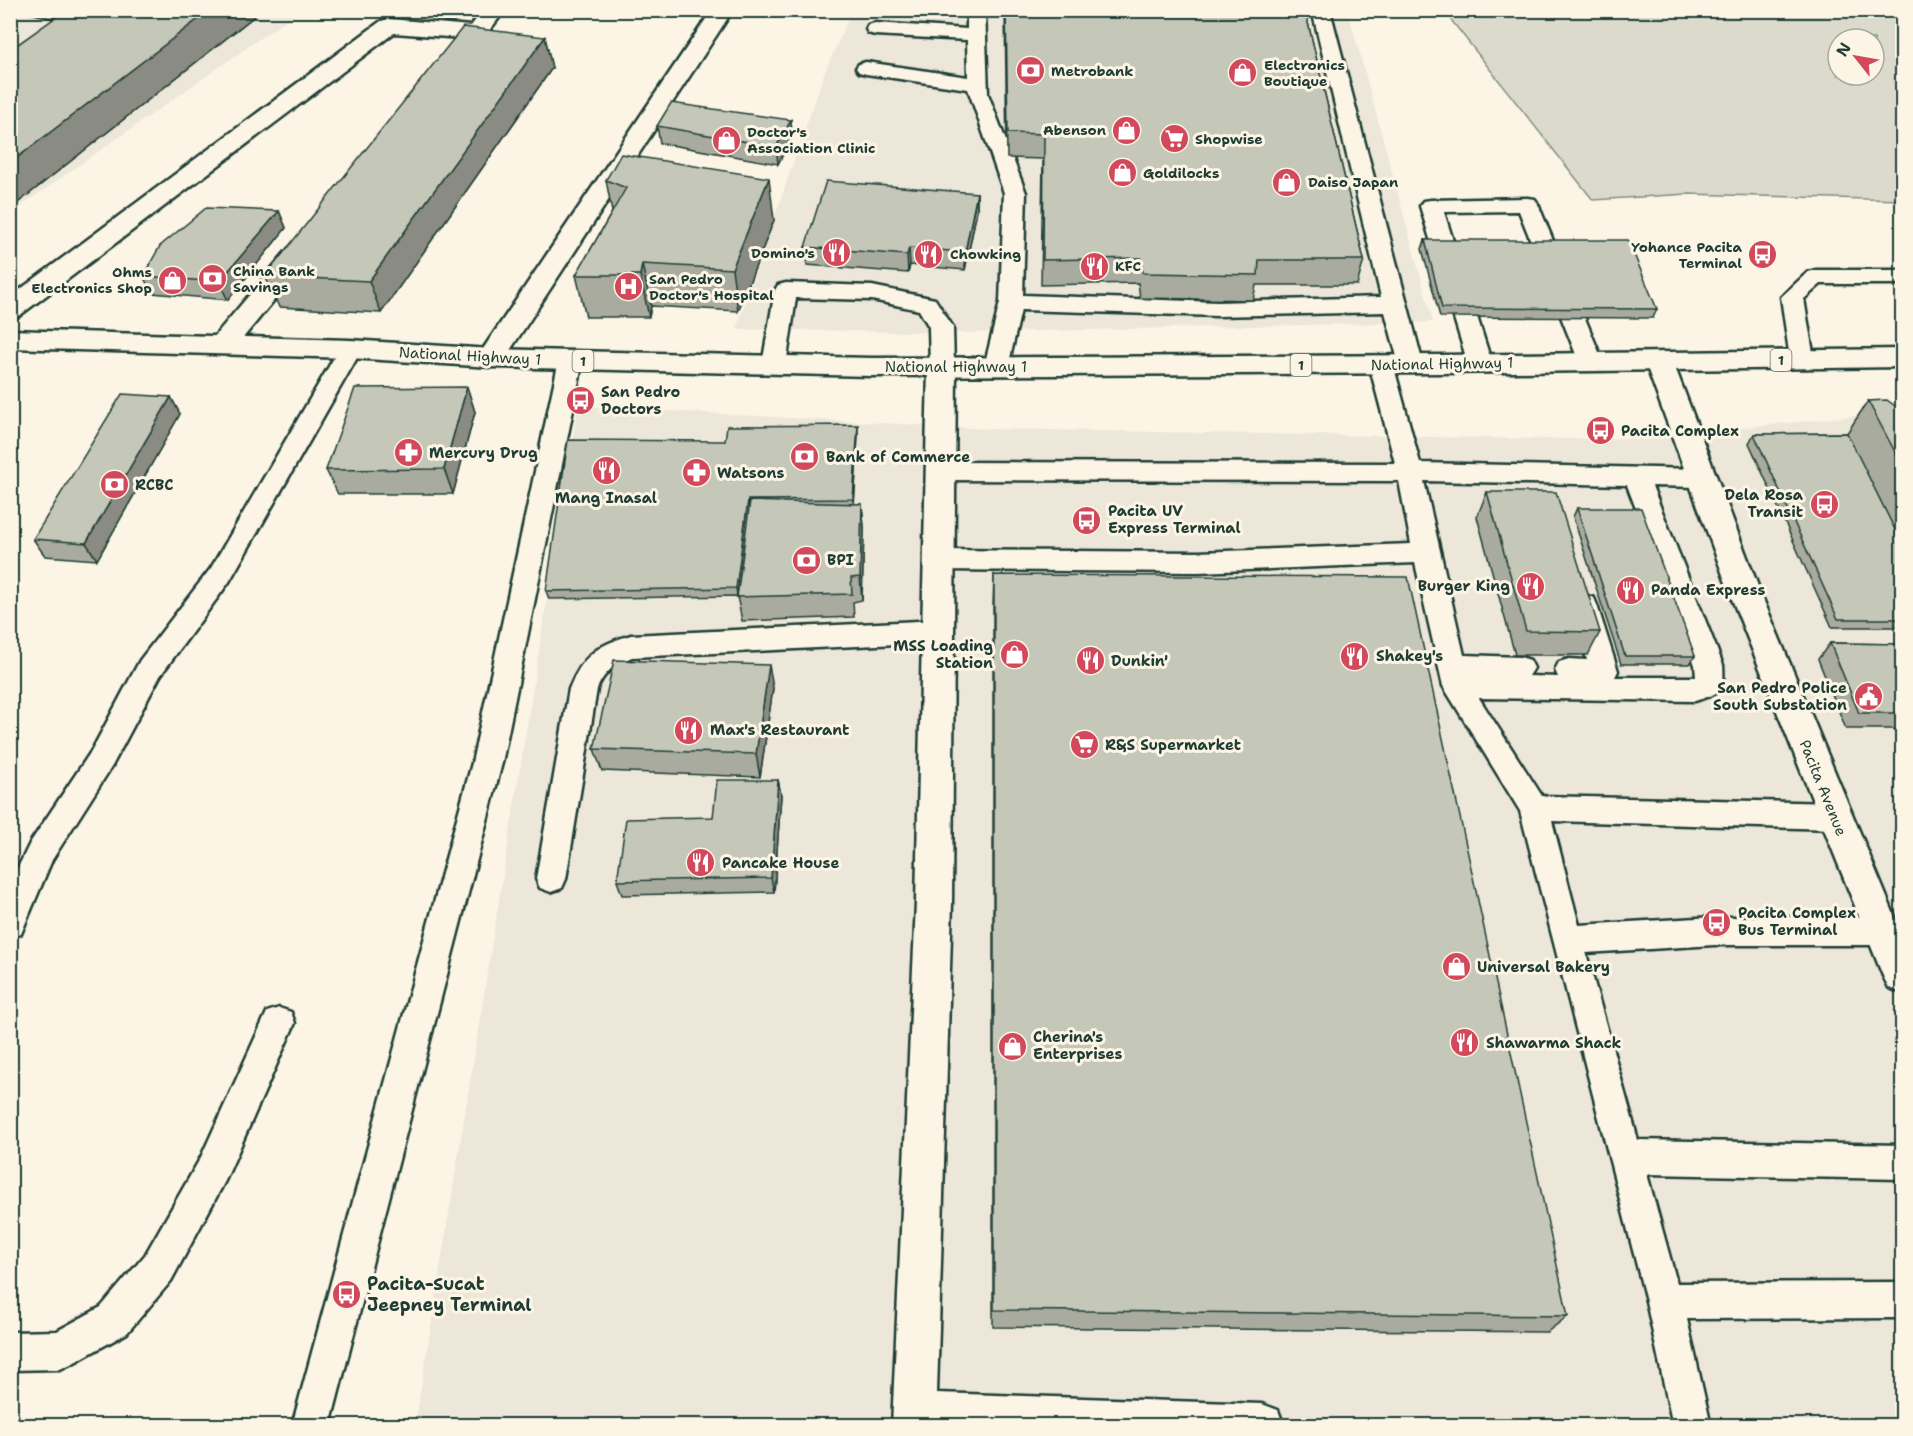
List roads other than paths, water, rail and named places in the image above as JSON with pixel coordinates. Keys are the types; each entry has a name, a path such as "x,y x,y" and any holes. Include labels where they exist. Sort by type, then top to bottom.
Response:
{"main road":[{"path":"447,70 495,10"},
{"path":"491,358 723,10"},
{"path":"10,310 389,26 477,33"},
{"path":"223,344 311,237"},
{"name":"National Highway 1","path":"10,339 350,349 491,358 942,368 1902,358"},
{"name":"Pacita Avenue","path":"1659,362 1700,478 1834,816 1902,976"},
{"path":"942,368 934,903 914,1420 1262,1425"}],"lane":[{"path":"976,10 978,94 1015,193 1011,302 996,367"},
{"path":"1321,10 1411,364"},
{"path":"875,29 976,35"},
{"path":"866,68 977,84"},
{"path":"1480,364 1431,206 1527,204 1591,362"},
{"path":"1802,359 1792,297 1816,277 1902,277"},
{"path":"774,364 786,290 872,293 927,304 941,327 942,368"},
{"path":"1011,302 1218,309 1394,304"},
{"path":"10,924 13,912 40,852 102,758 150,668 220,575 350,349"},
{"path":"310,1425 487,763 571,360"},
{"path":"1381,364 1410,472 1425,553 1455,676 1534,808 1567,940 1664,1300 1692,1425"},
{"path":"941,471 1410,472 1548,485 1636,476 1700,478"},
{"path":"1455,676 1695,690 1710,682 1709,665 1636,476"},
{"path":"940,560 1198,562 1425,553"},
{"path":"1455,676 1604,671 1577,584"},
{"path":"551,879 583,689 590,671 602,658 631,646 939,632"},
{"path":"1534,808 1834,816"},
{"path":"1567,940 1714,931 1884,931"},
{"path":"10,1351 60,1350 114,1320 158,1268 213,1169 279,1023"},
{"path":"1627,1157 1902,1162"},
{"path":"1664,1300 1902,1300"}],"place":[{"name":"Metrobank","path":"1030,71"},
{"name":"Electronics Boutique","path":"1243,73"},
{"name":"Abenson","path":"1127,130"},
{"name":"Shopwise","path":"1174,139"},
{"name":"Doctor's Association Clinic","path":"726,140"},
{"name":"Goldilocks","path":"1122,173"},
{"name":"Daiso Japan","path":"1287,182"},
{"name":"Domino's","path":"836,253"},
{"name":"Chowking","path":"929,254"},
{"name":"Yohance Pacita Terminal","path":"1763,255"},
{"name":"KFC","path":"1094,266"},
{"name":"China Bank Savings","path":"212,279"},
{"name":"Ohms Electronics Shop","path":"173,280"},
{"name":"San Pedro Doctor's Hospital","path":"628,287"},
{"name":"San Pedro Doctors","path":"580,401"},
{"name":"Pacita Complex","path":"1600,431"},
{"name":"Mercury Drug","path":"408,453"},
{"name":"Bank of Commerce","path":"805,457"},
{"name":"Mang Inasal","path":"606,471"},
{"name":"Watsons","path":"696,473"},
{"name":"RCBC","path":"114,485"},
{"name":"Dela Rosa Transit","path":"1824,504"},
{"name":"Pacita UV Express Terminal","path":"1087,520"},
{"name":"BPI","path":"806,560"},
{"name":"Burger King","path":"1531,586"},
{"name":"Panda Express","path":"1630,590"},
{"name":"MSS Loading Station","path":"1014,655"},
{"name":"Shakey's","path":"1355,656"},
{"name":"Dunkin'","path":"1090,661"},
{"name":"San Pedro Police South Substation","path":"1868,697"},
{"name":"Max's Restaurant","path":"689,730"},
{"name":"R&S Supermarket","path":"1084,745"},
{"name":"Pancake House","path":"701,863"},
{"name":"Pacita Complex Bus Terminal","path":"1717,922"},
{"name":"Universal Bakery","path":"1456,967"},
{"name":"Shawarma Shack","path":"1465,1043"},
{"name":"Cherina's Enterprises","path":"1012,1046"},
{"name":"Pacita-Sucat Jeepney Terminal","path":"346,1294"}]}
